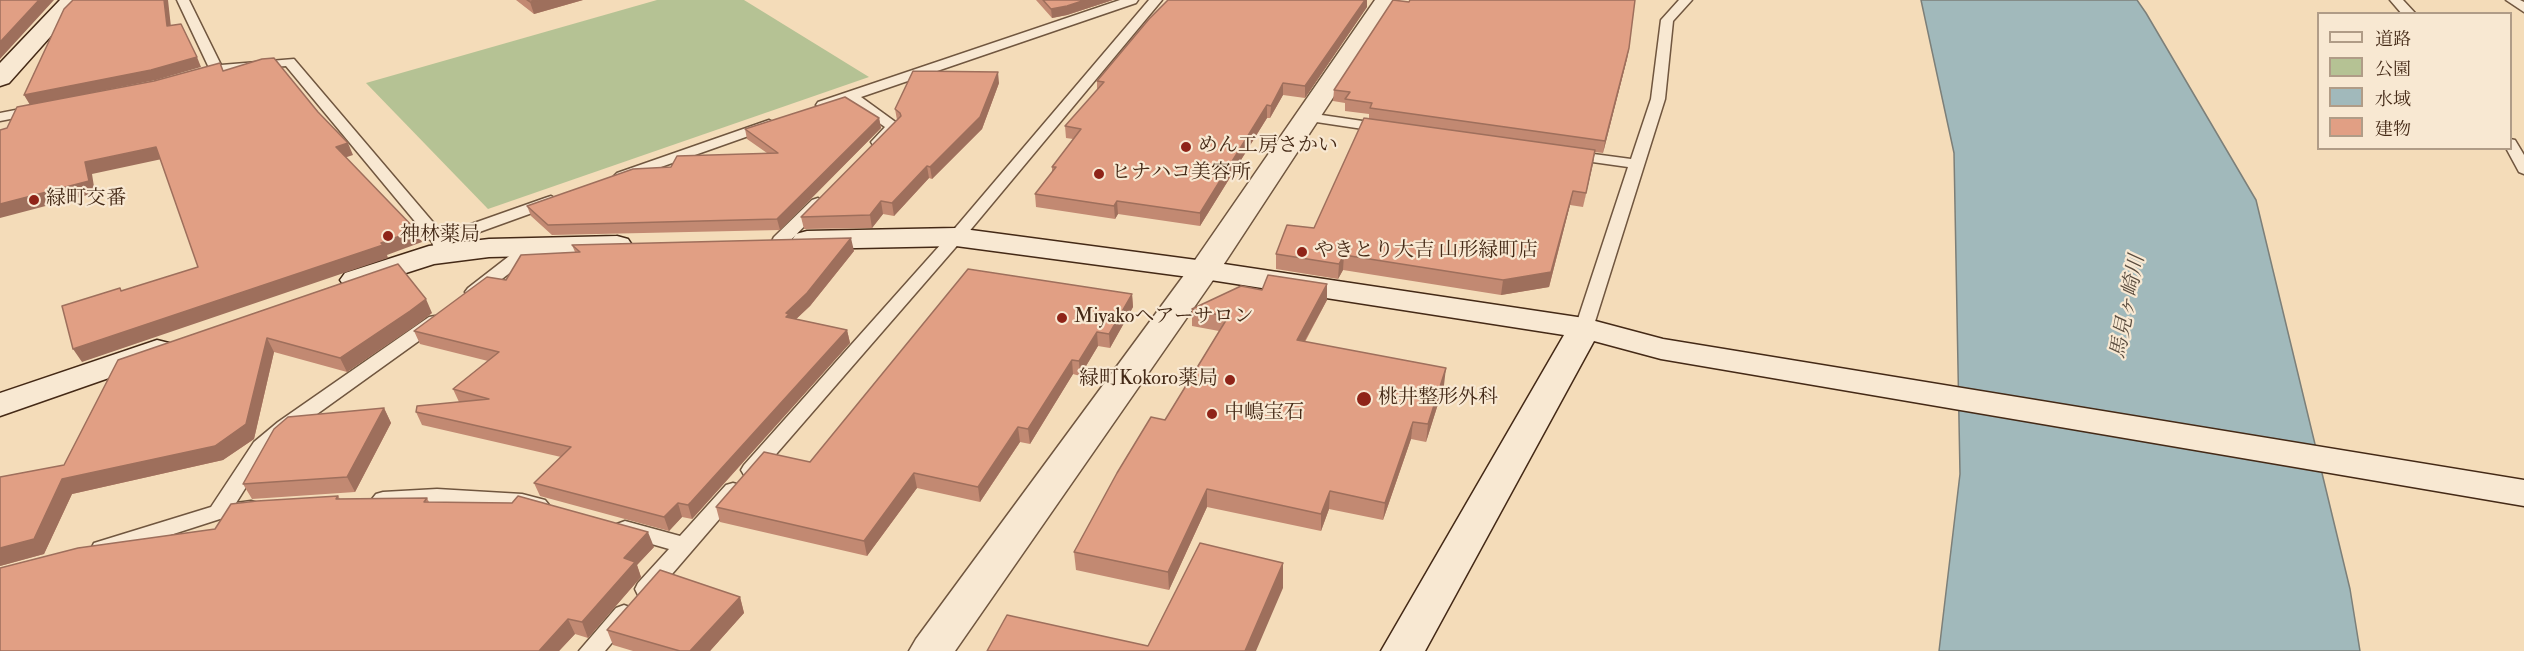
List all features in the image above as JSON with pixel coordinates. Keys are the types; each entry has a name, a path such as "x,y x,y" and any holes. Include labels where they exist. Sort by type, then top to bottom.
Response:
{"street":[{"path":"1,74 72,0"},
{"path":"931,651 1204,270 1386,0"},
{"path":"768,241 956,237 1204,270 1584,328 1661,349 2524,493"},
{"path":"327,290 429,255 441,247 650,244"},
{"path":"1403,651 1584,328"},
{"path":"0,405 181,342"}],"lane":[{"path":"183,0 211,70 289,62 441,247 562,198"},
{"path":"805,111 1132,0"},
{"path":"591,651 956,237 1156,0"},
{"path":"1584,328 1658,99 1668,20 1686,0"},
{"path":"2396,0 2408,12"},
{"path":"2512,0 2524,8"},
{"path":"850,96 894,126 869,151"},
{"path":"0,117 45,108"},
{"path":"1308,117 1402,130"},
{"path":"606,182 783,119"},
{"path":"2512,145 2524,169"},
{"path":"1555,152 1637,164"},
{"path":"768,241 829,192"},
{"path":"219,512 261,447 285,427 336,393 454,307 532,247"},
{"path":"368,500 448,497 522,501 554,510"},
{"path":"80,556 219,512 276,506"},
{"path":"609,524 684,545"}],"green space":[{"path":"657,0 744,0 869,77 488,209 366,83"}],"water":[{"name":"馬見ヶ崎川","path":"1921,0 2137,0 2146,13 2256,200 2350,589 2360,651 1939,651 1960,474 1954,153"}],"building":[{"path":"0,0 39,0 0,42"},
{"path":"73,0 164,0 167,26 181,24 197,57 151,70 24,95 64,9"},
{"path":"1043,0 1085,0 1051,9"},
{"path":"1168,0 1365,0 1305,86 1283,83 1271,106 1267,105 1200,213 1117,201 1114,206 1035,194 1081,129 1065,126 1104,82 1097,81"},
{"path":"1393,0 1409,2 1410,0 1635,0 1629,48 1605,141 1370,108 1372,103 1345,99 1350,92 1334,90"},
{"path":"274,58 318,112 348,143 336,147 416,230 381,243 383,245 73,349 62,306 120,288 121,291 198,267 156,147 85,162 89,181 0,204 0,130 7,128 17,107 154,81 220,63 223,71 262,59"},
{"path":"913,71 998,72 980,117 930,167 927,166 892,203 881,201 870,215 801,217 901,116 895,109"},
{"path":"845,97 879,118 777,219 548,225 527,206 633,169 671,167 677,156 778,153 745,129"},
{"path":"1364,118 1595,150 1586,193 1573,191 1551,272 1503,280 1344,255 1339,264 1276,254 1287,225 1314,228"},
{"path":"851,238 807,293 786,313 789,314 786,317 847,330 691,502 688,505 678,503 664,517 534,483 571,447 416,412 417,406 489,399 453,389 499,352 414,331 487,277 506,280 521,255 580,252 572,245"},
{"path":"398,264 426,299 410,311 340,358 267,338 246,424 215,446 62,479 34,539 0,548 0,477 64,465 118,360"},
{"path":"968,269 1132,294 1109,334 1097,332 1079,361 1072,360 1028,429 1018,427 978,487 914,473 864,541 716,507 764,452 810,462"},
{"path":"1268,275 1327,284 1297,340 1446,368 1428,424 1413,422 1385,503 1330,491 1321,514 1207,489 1168,572 1074,552 1151,417 1165,420 1228,317 1192,309 1241,286 1262,290"},
{"path":"384,408 347,477 243,484 274,429 288,417"},
{"path":"338,496 336,499 427,498 424,502 512,503 518,496 648,532 624,558 635,562 582,622 568,619 539,651 0,651 0,568 78,548 215,529 231,504"},
{"path":"1200,543 1283,563 1245,651 987,651 1007,615 1148,646"},
{"path":"660,570 740,597 690,651 680,651 607,630"}],"place":[{"name":"めん工房さかい","path":"1186,147"},
{"name":"ヒナハコ美容所","path":"1099,174"},
{"name":"緑町交番","path":"34,200"},
{"name":"神林薬局","path":"388,236"},
{"name":"やきとり大吉 山形緑町店","path":"1302,252"},
{"name":"Miyakoヘアーサロン","path":"1062,318"},
{"name":"緑町Kokoro薬局","path":"1230,380"},
{"name":"桃井整形外科","path":"1364,399"},
{"name":"中嶋宝石","path":"1212,414"}]}
